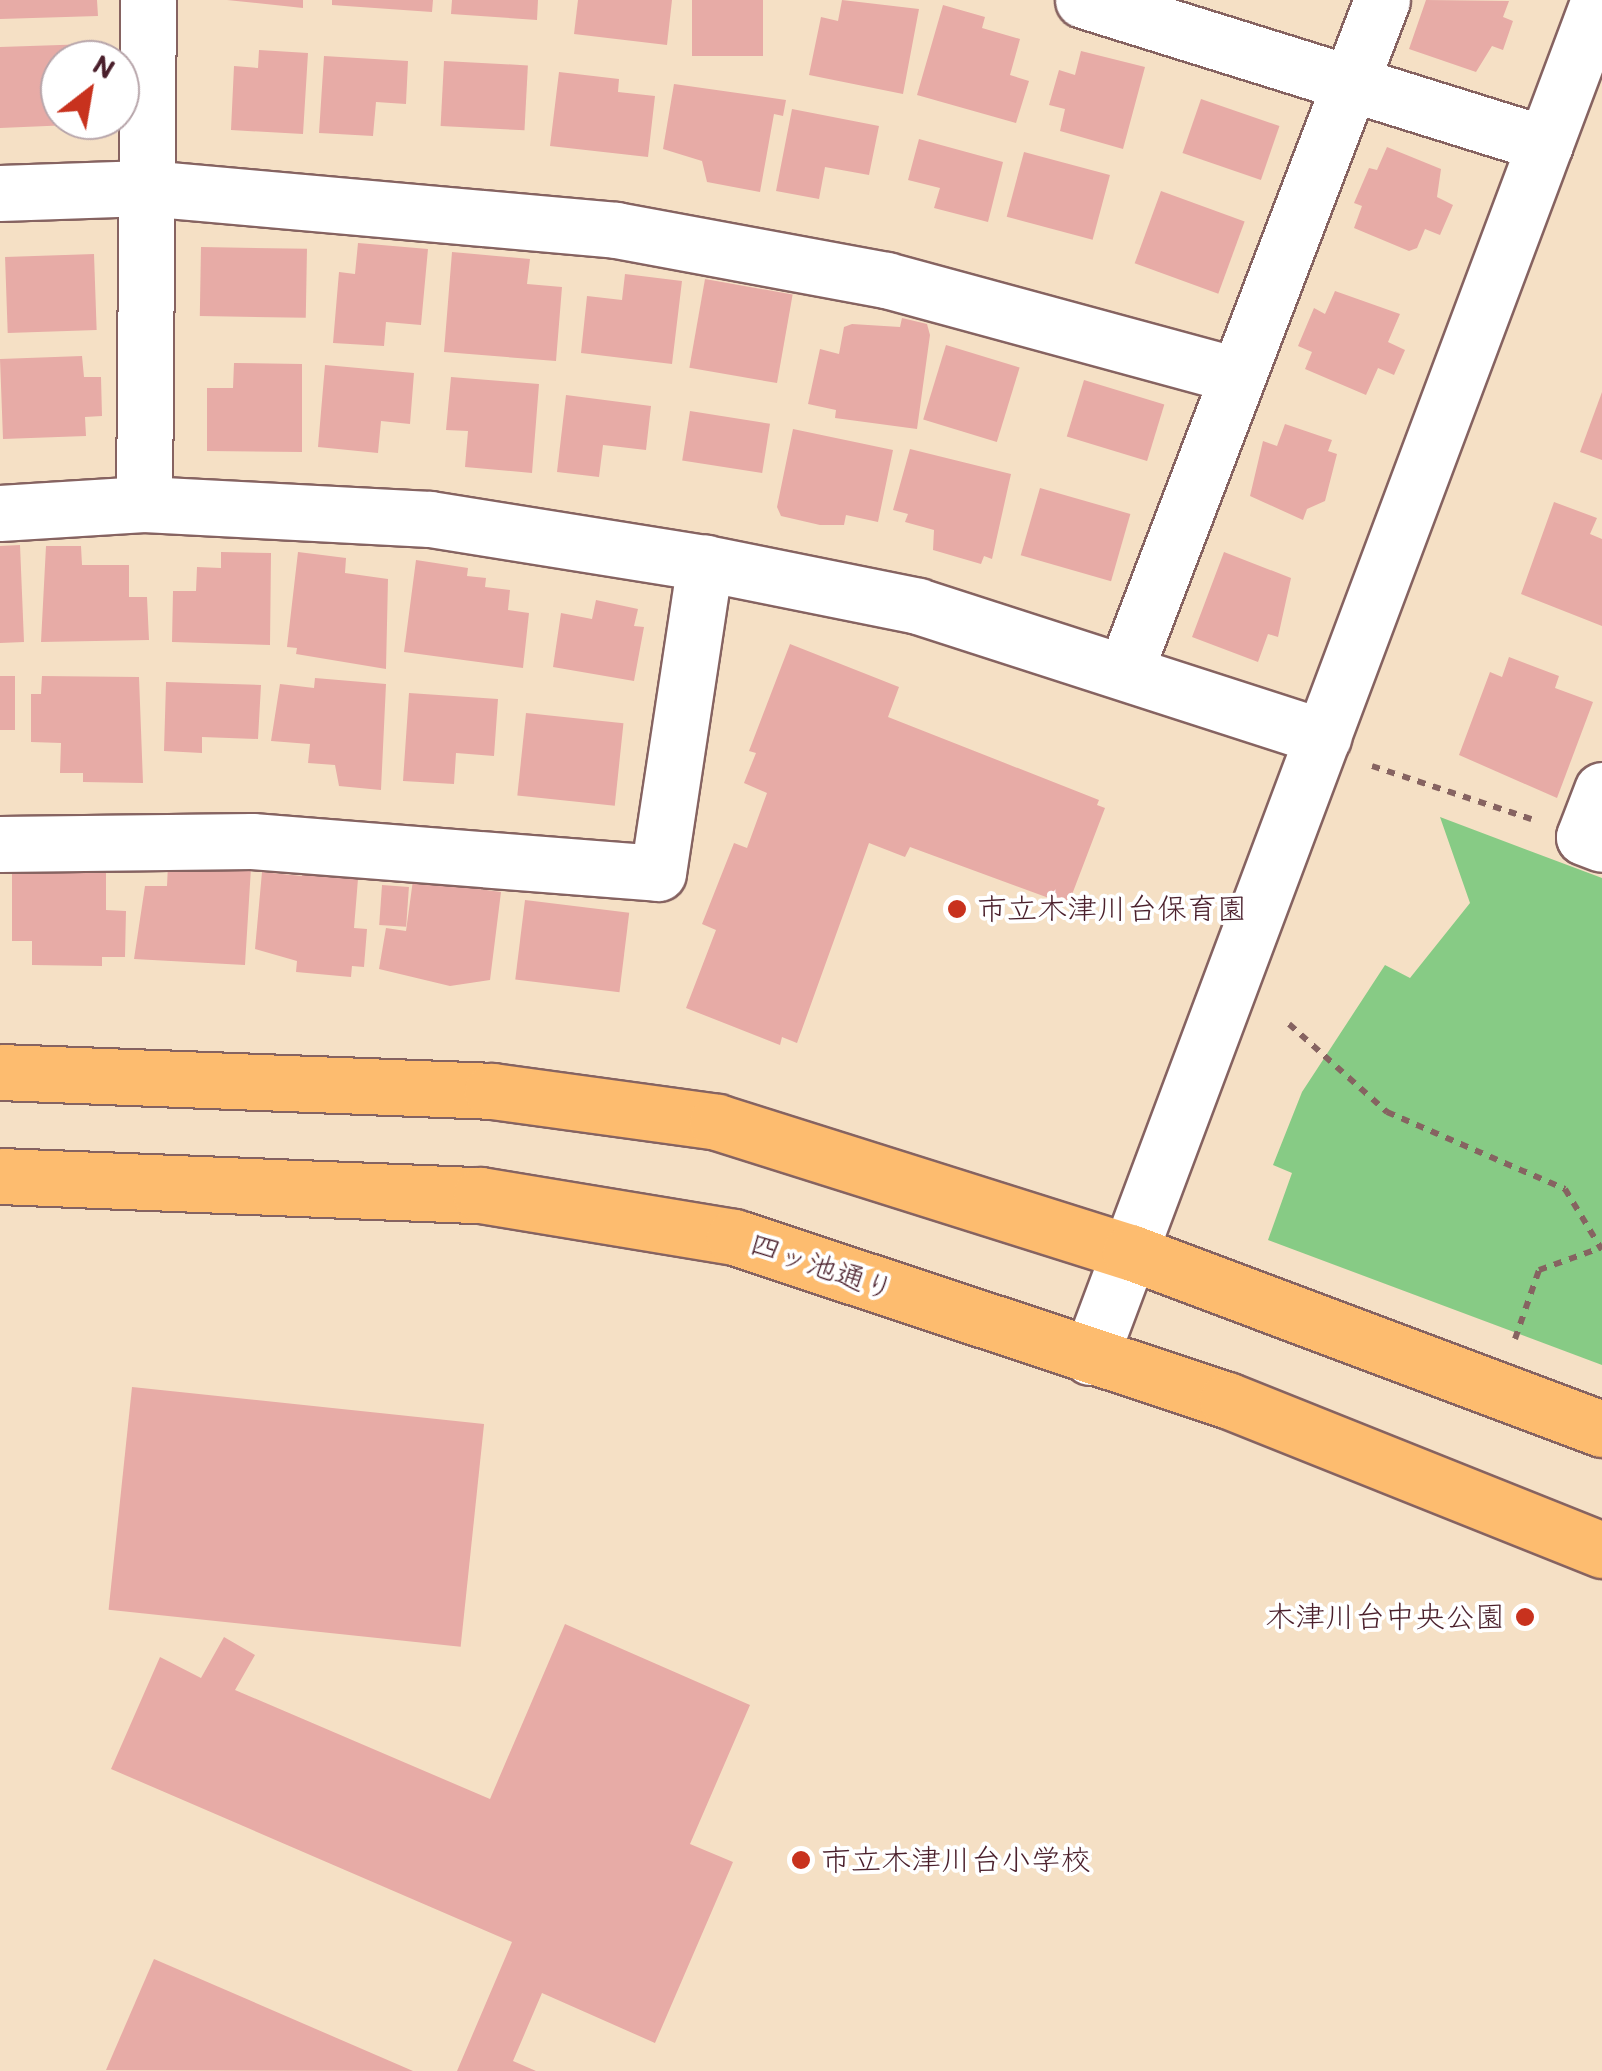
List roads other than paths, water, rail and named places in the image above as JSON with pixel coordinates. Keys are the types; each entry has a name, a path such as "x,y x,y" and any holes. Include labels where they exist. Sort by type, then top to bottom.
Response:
{"main road":[{"path":"0,1072 492,1091 717,1122 1130,1252 1602,1429"},
{"name":"四ッ池通り","path":"0,1176 481,1194 734,1237 1227,1400 1602,1550"}],"street":[{"path":"144,504 148,0"},
{"path":"1082,0 1351,78 1545,144"},
{"path":"1126,668 1382,0"},
{"path":"1090,1357 1599,0"},
{"path":"0,193 146,188 480,214 750,252 1020,314 1236,375"},
{"path":"0,513 144,504 430,519 705,563 918,606 1126,668 1321,741"},
{"path":"0,844 252,841 658,873 705,563"}],"place":[{"name":"市立木津川台保育園","path":"957,909"},
{"name":"木津川台中央公園","path":"1525,1617"},
{"name":"市立木津川台小学校","path":"801,1860"}]}
